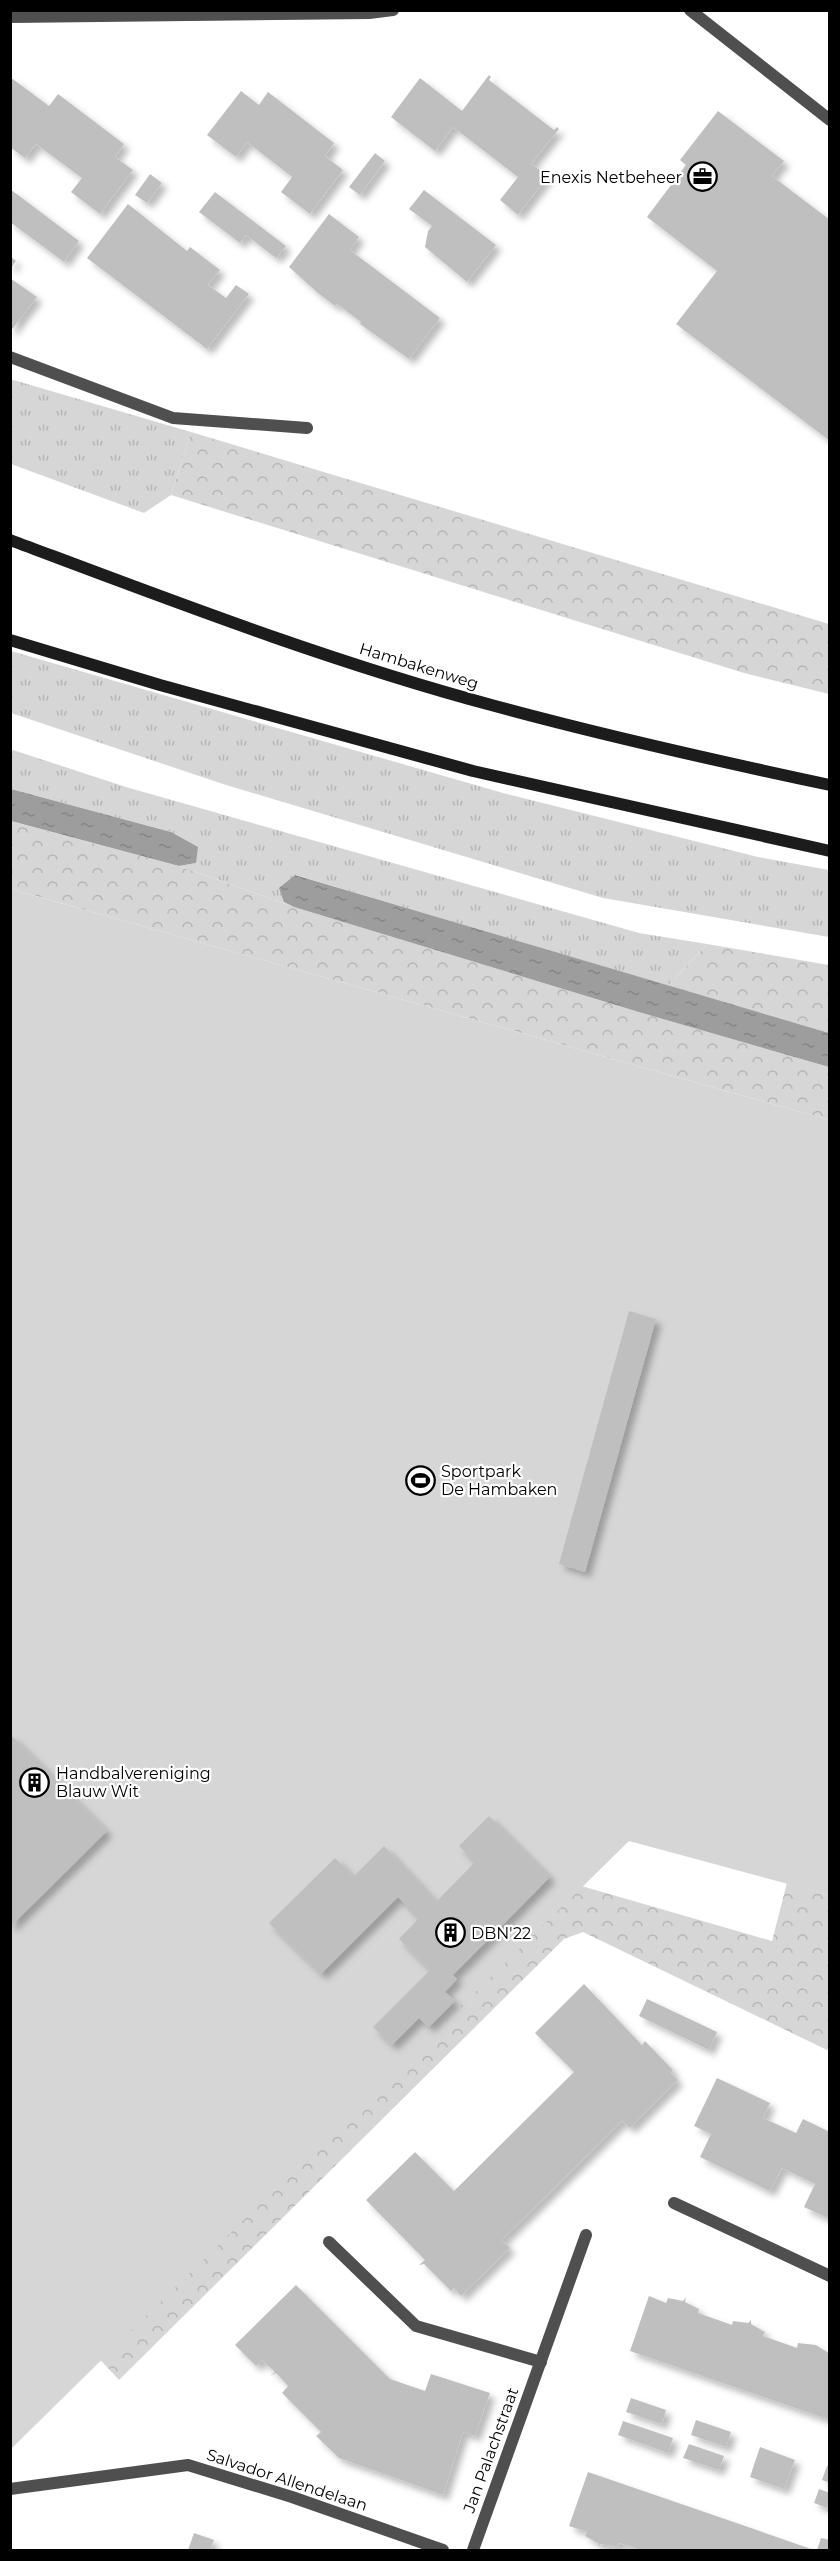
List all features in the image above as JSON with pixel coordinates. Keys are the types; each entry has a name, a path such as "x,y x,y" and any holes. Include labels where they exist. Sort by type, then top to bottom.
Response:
{"main road":[{"name":"Hambakenweg","path":"10,540 317,652 493,706 704,758 830,785"},
{"path":"10,639 160,685 473,771 830,850"}],"street":[{"path":"10,17 369,13 393,10"},
{"path":"690,10 830,120"},
{"path":"10,357 173,418 308,428"},
{"path":"674,2203 830,2276"},
{"name":"Jan Palachstraat","path":"473,2550 586,2235"},
{"path":"329,2242 416,2326 541,2362"},
{"name":"Salvador Allendelaan","path":"10,2489 188,2465 292,2497 443,2550"}],"green space":[{"path":"10,379 191,432 171,495 144,513 11,464"},
{"path":"191,432 829,624 829,694 744,673 171,495"},
{"path":"11,651 503,793 758,857 829,870 829,937 603,898 223,784 11,713"},
{"path":"10,749 126,787 639,933 707,944 668,986 296,875 284,902 294,907 179,866 196,863 171,832 11,789"},
{"path":"10,821 179,866 294,907 642,1013 829,1067 829,1120 11,889"},
{"name":"Sportpark De Hambaken","path":"11,889 829,1120 829,1895 629,1841 11,2449"},
{"path":"707,944 829,965 829,1033 668,986"},
{"path":"547,1876 772,1941 787,1883 829,1895 829,2051 583,1932 564,1939 119,2380 79,2337"}],"water":[{"path":"11,789 171,832 198,847 196,863 179,866 11,821"},
{"path":"295,875 829,1033 829,1067 642,1013 294,907 284,902 279,888"}],"building":[{"path":"489,75 491,77 489,80 554,130 557,127 559,129 531,164 548,176 518,215 500,200 518,177 453,127 435,151 391,117 420,78 462,111"},
{"path":"10,77 49,106 58,94 124,144 115,157 133,170 100,214 71,192 82,178 36,144 25,158 10,147"},
{"path":"241,91 259,105 268,92 334,143 325,156 343,170 310,214 281,192 292,177 247,142 236,157 207,135"},
{"path":"718,111 784,161 772,176 830,220 830,441 676,324 717,271 647,217 686,165 680,160"},
{"path":"375,153 385,161 360,195 349,187"},
{"path":"150,174 162,183 147,203 135,195"},
{"path":"10,189 79,241 64,262 10,222"},
{"path":"424,190 496,245 467,282 425,247 428,231 432,226 409,209"},
{"path":"215,192 286,246 276,258 246,235 240,243 199,212"},
{"path":"128,204 187,251 190,247 220,270 208,285 226,298 236,285 249,294 207,349 87,258"},
{"path":"329,214 359,237 350,250 440,318 409,359 360,324 361,322 337,304 335,306 318,293 289,267"},
{"path":"10,256 16,261 10,269"},
{"path":"10,278 37,297 10,332"},
{"path":"629,1311 656,1319 585,1572 559,1564"},
{"name":"Handbalvereniging Blauw Wit","path":"10,1734 107,1831 10,1927"},
{"name":"DBN'22","path":"489,1816 550,1877 453,1975 457,1979 445,1992 455,2001 429,2027 419,2018 392,2045 373,2027 430,1970 399,1939 419,1918 398,1897 321,1974 269,1923 335,1858 353,1877 384,1846 436,1902 475,1862 459,1846"},
{"path":"584,1984 642,2045 645,2041 673,2070 671,2073 678,2080 630,2128 622,2121 502,2240 510,2248 461,2296 454,2288 451,2291 424,2264 419,2265 425,2260 366,2200 415,2152 454,2191 574,2072 535,2033"},
{"path":"647,1999 717,2032 709,2050 639,2016"},
{"path":"717,2078 770,2103 763,2118 796,2133 803,2119 830,2132 830,2219 804,2207 815,2184 782,2168 770,2191 700,2157 711,2134 694,2126"},
{"path":"296,2285 390,2379 425,2391 431,2374 490,2393 475,2436 463,2432 443,2495 339,2458 316,2436 321,2432 282,2393 288,2386 276,2373 270,2376 275,2372 262,2360 256,2366 235,2345"},
{"path":"649,2296 666,2303 668,2298 683,2301 686,2297 685,2302 699,2309 698,2313 732,2325 733,2321 748,2323 751,2320 751,2324 765,2332 763,2336 797,2348 798,2343 816,2345 830,2354 830,2420 630,2351"},
{"path":"631,2398 666,2410 662,2424 626,2412"},
{"path":"696,2420 731,2432 726,2447 691,2435"},
{"path":"623,2421 673,2438 668,2453 618,2435"},
{"path":"689,2444 724,2456 719,2470 683,2458"},
{"path":"760,2447 795,2460 784,2489 750,2477"},
{"path":"827,2466 830,2466 830,2483 822,2480"},
{"path":"588,2472 814,2550 641,2550 619,2543 617,2547 601,2544 599,2547 599,2544 585,2536 587,2532 569,2526"},
{"path":"819,2489 830,2493 830,2509 814,2503"},
{"path":"194,2533 214,2540 210,2550 188,2550"},
{"path":"821,2538 830,2540 830,2550 817,2550"}],"place":[{"name":"Enexis Netbeheer","path":"703,177"},
{"name":"Sportpark De Hambaken","path":"420,1480"},
{"name":"Handbalvereniging Blauw Wit","path":"35,1782"},
{"name":"DBN'22","path":"450,1933"}]}
